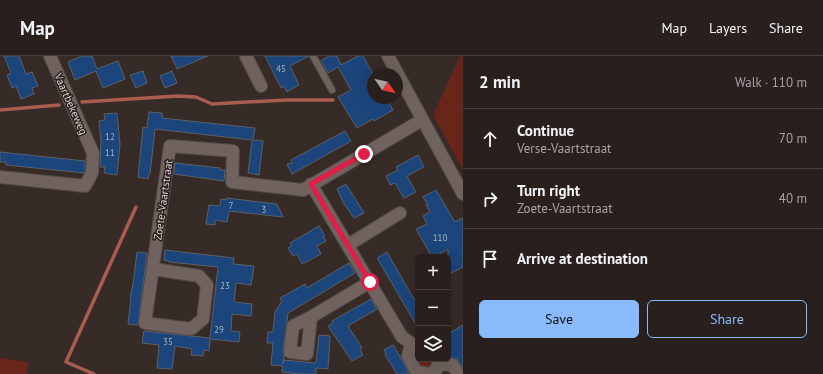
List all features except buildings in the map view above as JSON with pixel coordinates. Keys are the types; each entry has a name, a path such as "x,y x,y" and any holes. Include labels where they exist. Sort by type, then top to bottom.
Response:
{"street":[{"name":"Vaartbekeweg","path":"0,177 85,186 92,173 93,153 50,56"},
{"path":"246,56 261,86"},
{"path":"388,56 463,194"},
{"name":"Zoete-Vaartstraat","path":"153,269 198,276 207,285 203,319 191,329 145,323 170,146 233,151 232,182 303,190 422,120"},
{"path":"311,184 402,337 414,341 408,356 416,370 429,374 436,370 438,362"},
{"path":"348,245 400,214"},
{"path":"311,317 370,282"},
{"path":"442,362 453,365 458,374"}],"lane":[{"path":"313,56 332,90"}],"shaded area":[{"path":"460,56 463,56 463,170 433,115"},
{"path":"415,346 415,360 412,355"},
{"path":"0,358 28,362 27,374 0,374"},
{"path":"416,362 432,362 429,369 419,366"}],"waterway":[{"path":"82,102 178,96 196,97 212,104 286,100 333,100"},
{"path":"0,110 59,105"},
{"path":"94,374 66,362 136,207"}],"route":[{"path":"364,154 311,184 370,282"}]}
